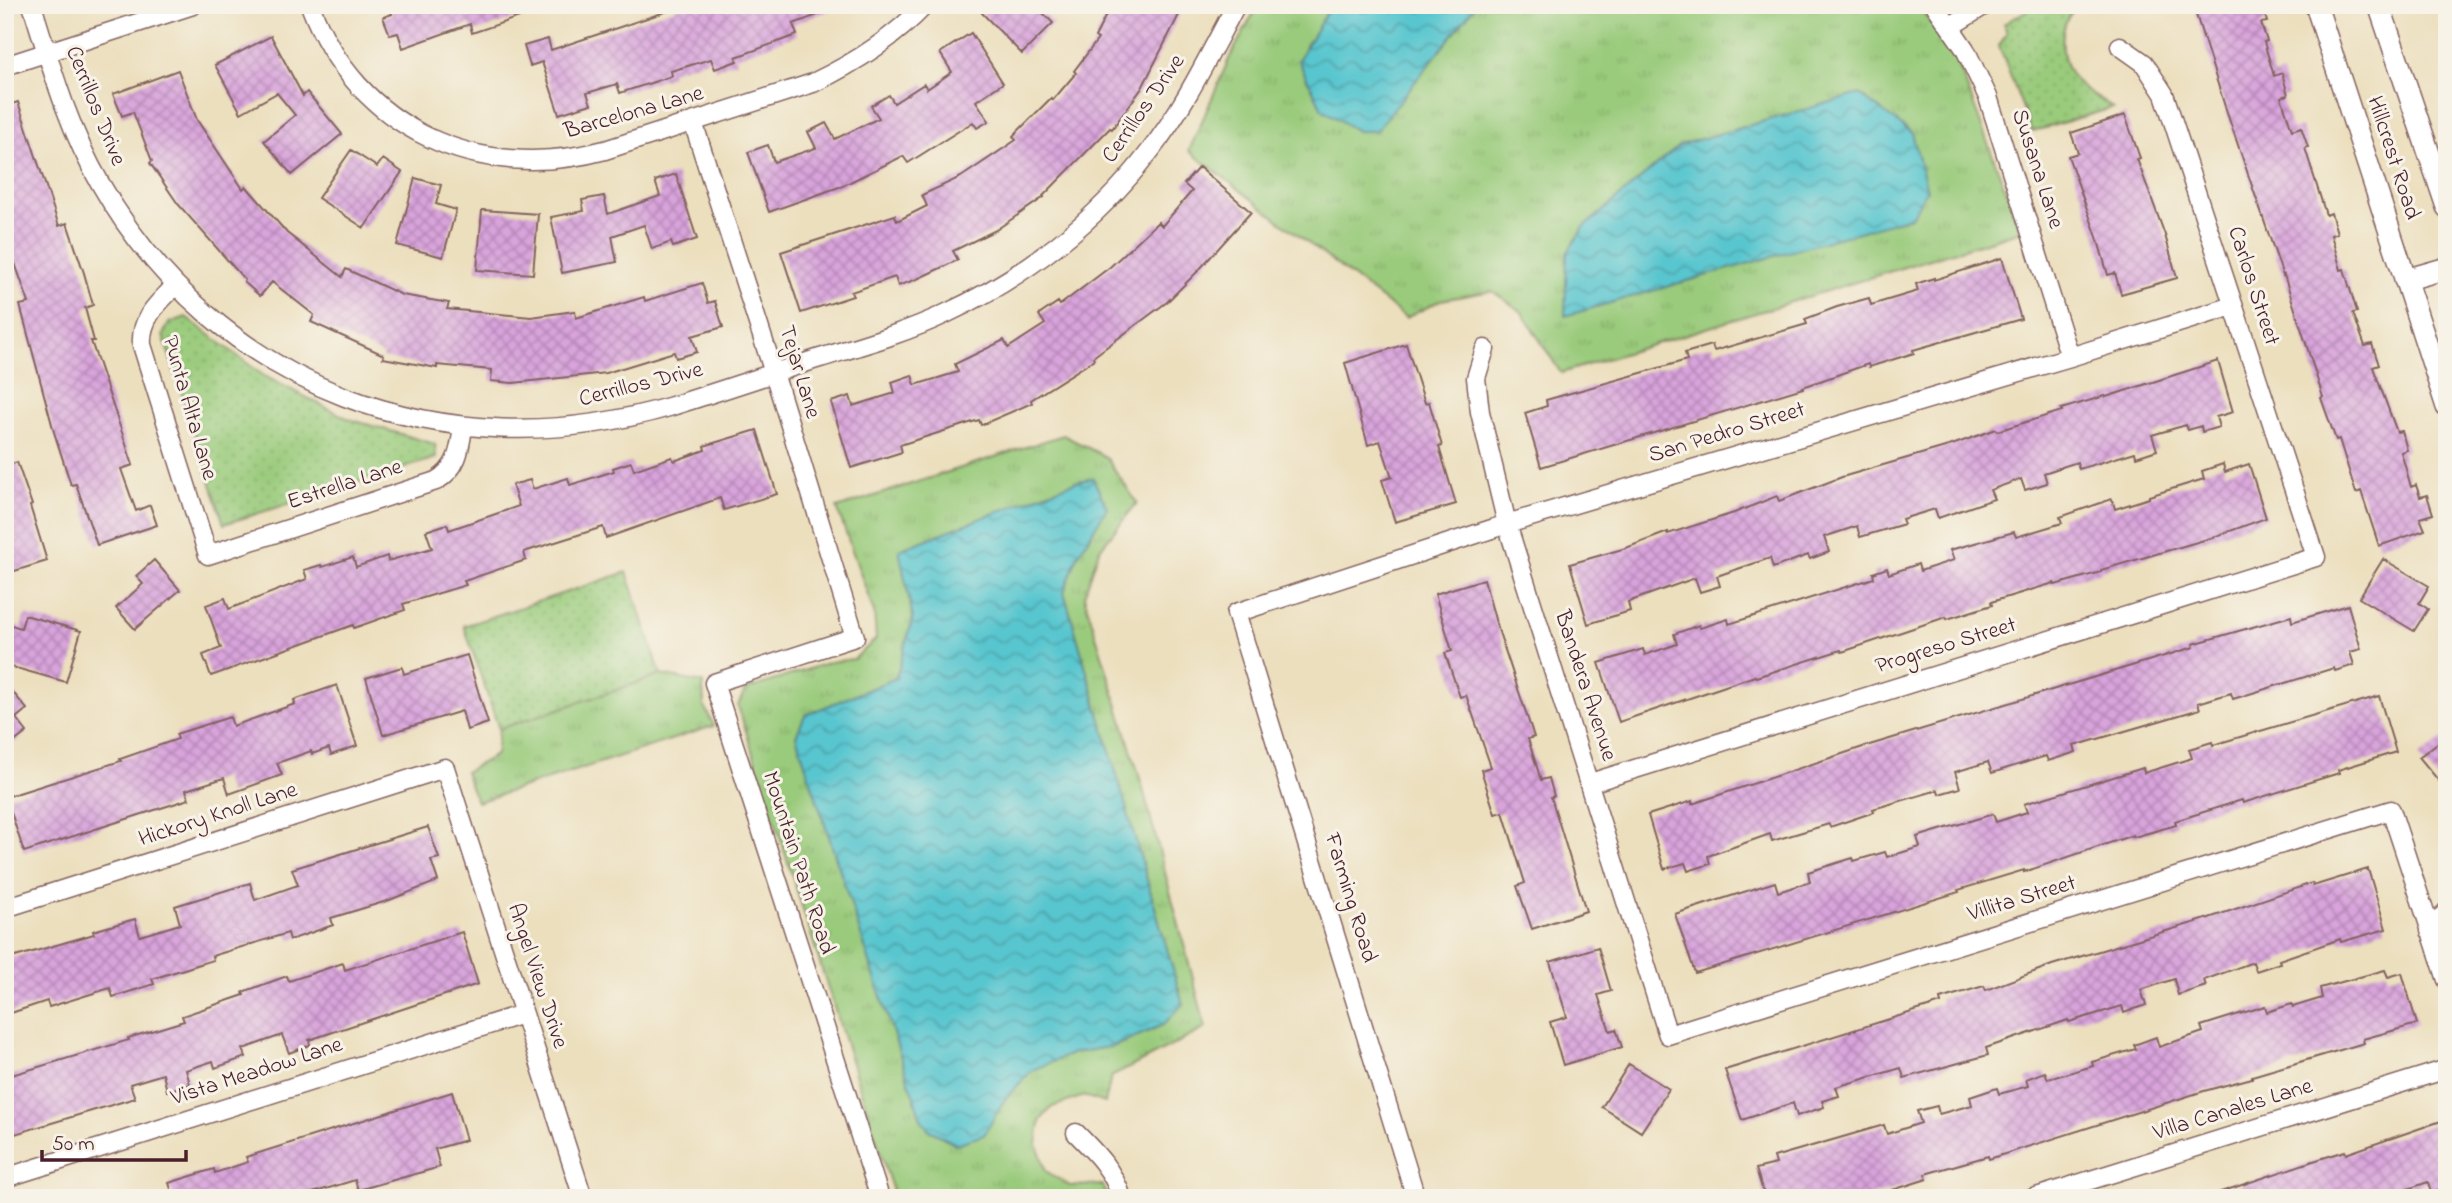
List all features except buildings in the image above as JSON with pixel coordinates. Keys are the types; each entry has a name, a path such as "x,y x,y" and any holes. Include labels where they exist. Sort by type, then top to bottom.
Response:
{"street":[{"name":"Cerrillos Drive","path":"32,5 71,124 99,183 134,236 176,285 199,307 242,341 307,380 337,394 399,415 463,427 523,430 611,422 669,407 884,338 945,314 1003,283 1057,245 1106,201 1150,152 1187,97 1236,5"},
{"path":"5,66 193,5"},
{"name":"Barcelona Lane","path":"310,5 337,59 367,95 404,124 467,152 513,161 560,160 605,150 789,91 835,72 878,46 925,5"},
{"name":"Susana Lane","path":"1935,5 1965,49 1989,97 2070,357"},
{"path":"1951,26 1985,5"},
{"name":"Hillcrest Road","path":"2316,5 2447,407"},
{"name":"Hillcrest Road","path":"2379,5 2447,207"},
{"name":"Carlos Street","path":"2120,46 2144,63 2164,94 2316,557"},
{"name":"Tejar Lane","path":"693,122 855,637"},
{"path":"2405,279 2447,268"},
{"name":"Punta Alta Lane","path":"176,285 146,318 141,331 142,345 208,555"},
{"name":"San Pedro Street","path":"1236,613 1507,524 2233,306"},
{"name":"Bandera Avenue","path":"1485,349 1476,378 1480,412 1507,524 1668,1035"},
{"name":"Estrella Lane","path":"208,555 436,481 448,473 456,461 463,427"},
{"name":"Progreso Street","path":"1590,783 2316,557"},
{"name":"Farming Road","path":"1236,613 1416,1198"},
{"name":"Mountain Path Road","path":"855,637 715,683 880,1198"},
{"name":"Hickory Knoll Lane","path":"5,908 445,768"},
{"name":"Angel View Drive","path":"445,768 583,1198"},
{"name":"Villita Street","path":"1668,1035 2390,810 2438,933"},
{"path":"2447,911 2438,933 2447,980"},
{"name":"Vista Meadow Lane","path":"5,1178 523,1014"},
{"name":"Villa Canales Lane","path":"2033,1198 2447,1069"},
{"path":"1076,1133 1105,1163 1116,1180 1122,1198"}],"green space":[{"path":"1258,5 1918,5 1956,58 2021,231 1561,373 1521,311 1492,291 1441,300 1406,318 1189,151 1229,59"},
{"path":"2036,5 2079,5 2066,21 2063,31 2066,63 2076,81 2112,108 2032,132 1999,46 2007,33 2004,24"},
{"path":"186,317 264,376 349,419 435,444 436,458 224,524 163,335 169,323"},
{"path":"1063,435 1106,457 1137,503 1099,550 1084,596 1142,785 1206,1028 1111,1077 1105,1103 1084,1096 1052,1107 1040,1121 1037,1144 1046,1171 1070,1186 1103,1185 1107,1198 895,1198 738,706 745,690 830,662 854,659 876,639 874,612 837,508"},
{"path":"627,572 661,675 499,729 464,626"},
{"path":"661,675 703,683 704,706 714,726 477,802 465,772 496,755 499,729"}],"water":[{"path":"1331,5 1476,5 1376,131 1357,131 1322,109 1298,60"},
{"path":"1859,94 1912,133 1927,190 1911,217 1565,316 1567,253 1584,227 1680,145"},
{"path":"1093,478 1107,508 1078,555 1064,592 1183,1004 1163,1025 1115,1046 1074,1053 1032,1070 1005,1099 984,1135 956,1144 929,1130 921,1119 796,736 805,715 896,678 913,618 899,550 1075,482"}]}
